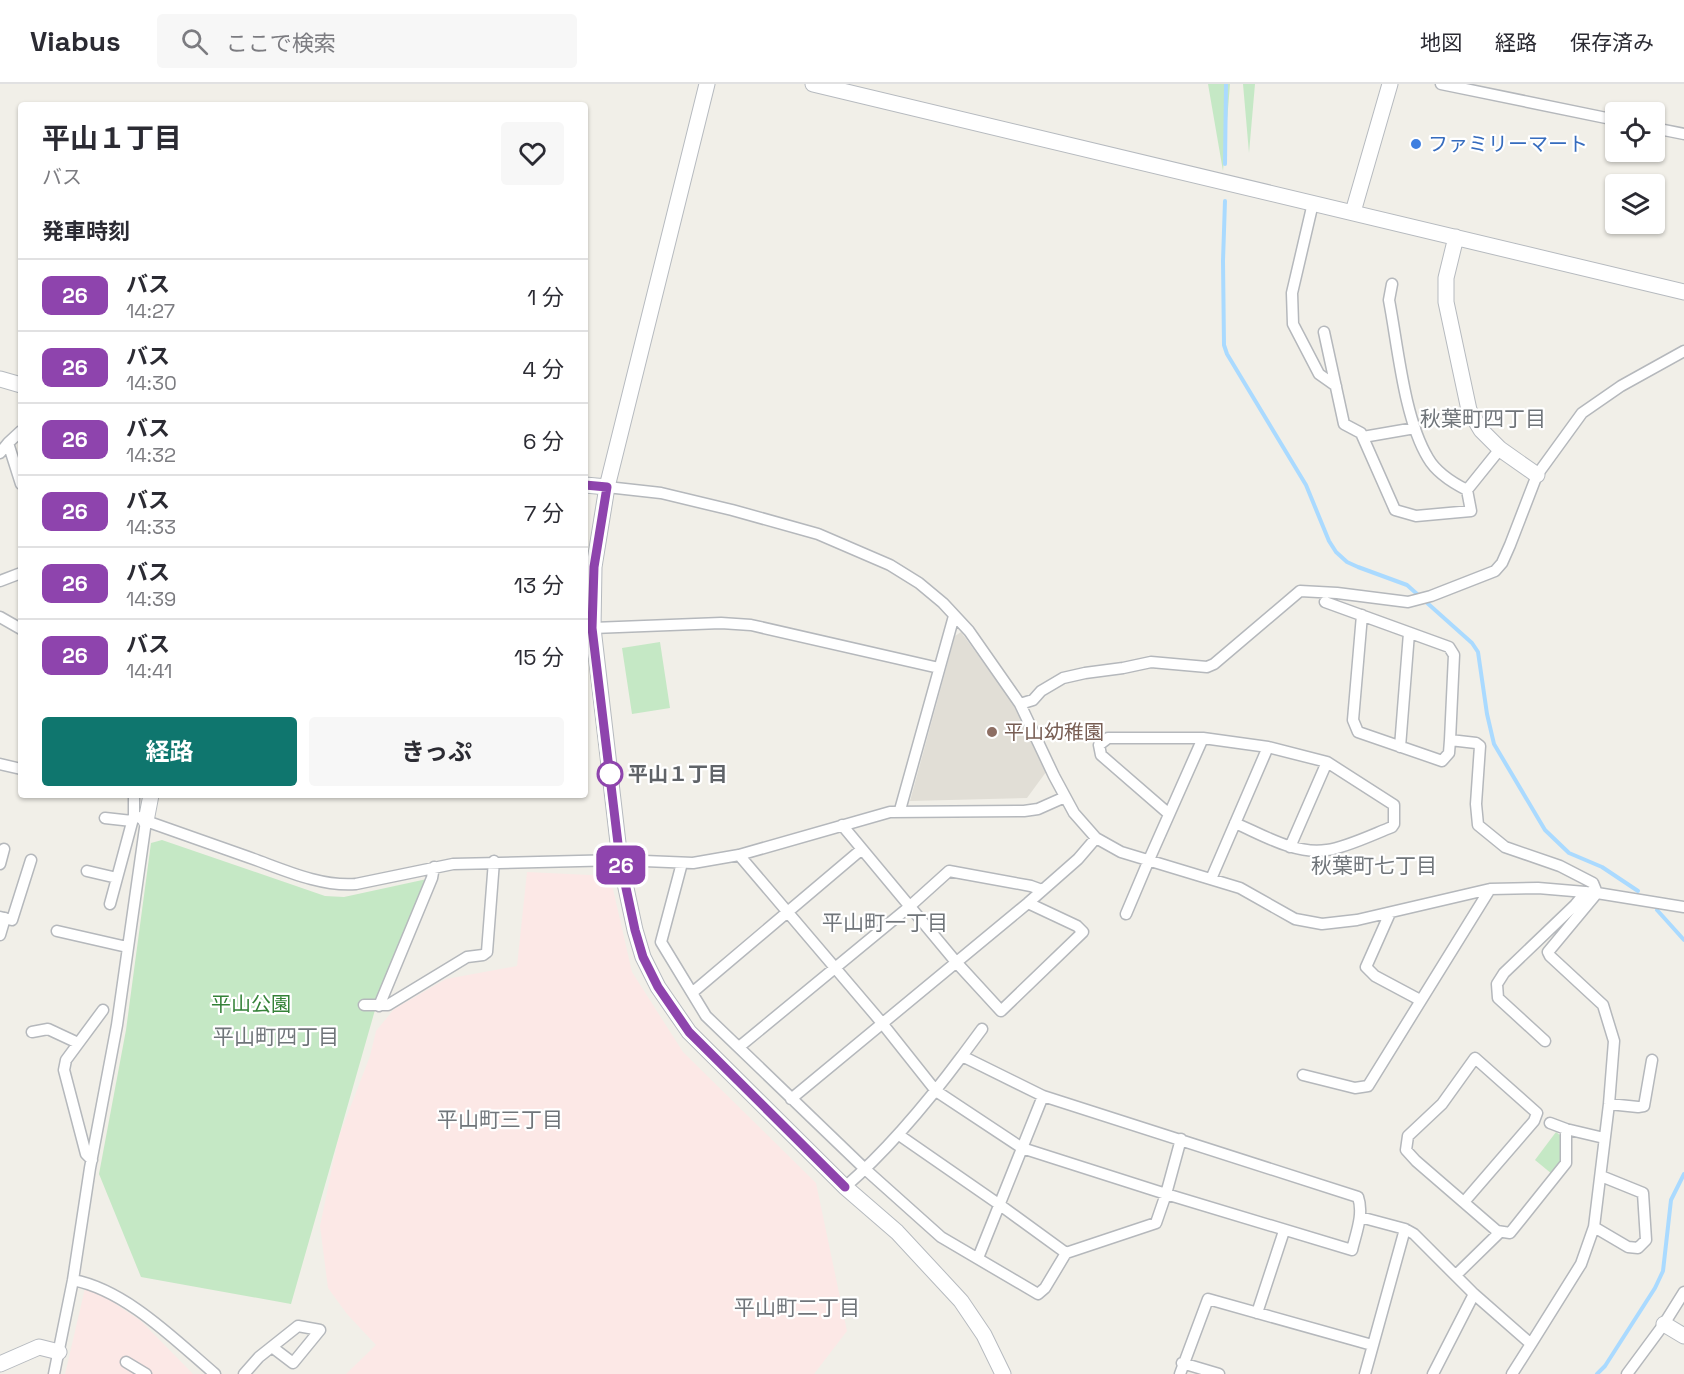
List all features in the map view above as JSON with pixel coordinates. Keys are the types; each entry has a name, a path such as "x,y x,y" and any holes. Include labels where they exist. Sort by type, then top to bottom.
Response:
{"street":[{"path":"707,84 607,487 594,567 592,628 620,860 635,930 643,957 658,987 703,1047 845,1187 897,1232 961,1301 984,1335 1003,1374"},
{"path":"813,84 1684,292"},
{"path":"1353,212 1390,84"},
{"path":"1442,84 1605,118"},
{"path":"1665,130 1684,134"},
{"path":"1313,203 1292,293 1293,324 1319,374 1336,386"},
{"path":"1456,237 1446,278 1446,302 1469,410 1480,430 1500,449 1537,475"},
{"path":"1392,284 1389,300 1410,414 1415,428 1428,459 1453,483 1467,490"},
{"path":"1324,332 1344,424 1361,433 1395,510 1416,516 1471,511 1467,490 1500,449"},
{"path":"1020,704 1033,700 1041,691 1063,678 1085,672 1151,662 1207,667 1214,664 1300,591 1337,593 1402,602 1431,596 1495,571 1502,563 1537,475 1582,413 1621,386 1684,351"},
{"path":"0,379 18,384"},
{"path":"1363,437 1415,428"},
{"path":"0,453 18,434"},
{"path":"8,443 18,473"},
{"path":"588,484 671,496 818,534 890,565 919,583 943,603 969,631 1020,704 1074,813 1096,838 1121,852 1240,888 1295,919 1308,923 1322,924 1390,913 1490,889 1538,888 1598,893 1684,907"},
{"path":"0,581 18,574"},
{"path":"1325,602 1362,615 1409,633 1449,647 1454,655 1450,740 1449,753 1442,761 1358,732 1353,720 1362,615"},
{"path":"900,810 954,616"},
{"path":"0,617 18,627"},
{"path":"592,628 721,623 751,625 939,668"},
{"path":"1400,747 1409,633"},
{"path":"1169,814 1101,755 1099,745 1108,738 1203,738 1268,747 1327,762 1394,805 1392,827 1329,850 1313,851 1290,847 1235,823"},
{"path":"1126,914 1203,738"},
{"path":"1450,740 1476,743 1480,746 1476,804 1478,825 1504,847 1560,866 1593,883 1598,893"},
{"path":"1211,879 1268,747"},
{"path":"1290,847 1327,762"},
{"path":"0,764 18,768"},
{"path":"105,818 137,819 330,884 356,884 434,867 494,861 620,860 682,863 739,855 900,810 1024,811 1038,809 1065,797"},
{"path":"54,1374 74,1280 92,1160 117,1025 141,856 134,798"},
{"path":"110,904 124,850 137,819 149,798"},
{"path":"842,825 956,962 1001,1011 1083,932 1077,926 1028,903"},
{"path":"791,1099 1028,903 1078,859 1096,838"},
{"path":"0,864 4,849"},
{"path":"693,992 862,849"},
{"path":"124,850 141,856"},
{"path":"739,855 882,1023 936,1091 1022,1148 1284,1231 1352,1250 1360,1218 1358,1197 1043,1096 962,1056"},
{"path":"0,935 3,918 12,920 31,860"},
{"path":"364,1005 388,1005 467,957 483,955 487,952 494,861"},
{"path":"682,863 661,942 706,1016 865,1169 941,1237 1038,1294 1045,1288 1066,1253 1156,1222 1181,1139"},
{"path":"379,1006 432,878 434,867"},
{"path":"87,871 117,878"},
{"path":"739,1047 949,872 1031,886 1042,890"},
{"path":"1303,1075 1355,1088 1368,1086 1490,889"},
{"path":"1545,1041 1498,998 1497,984 1504,973 1586,892"},
{"path":"1512,1374 1581,1263 1594,1227 1609,1104 1614,1040 1603,1005 1548,952 1598,893"},
{"path":"1390,913 1366,967 1375,976 1420,1000"},
{"path":"57,931 127,946"},
{"path":"92,1160 86,1154 64,1070 66,1060 103,1010"},
{"path":"32,1032 48,1029 78,1043"},
{"path":"845,1187 899,1135 936,1091 982,1029"},
{"path":"1464,1202 1534,1121 1536,1113 1475,1058 1442,1104 1408,1136 1406,1150 1416,1161 1464,1202 1500,1232 1510,1233 1566,1163 1566,1129"},
{"path":"1609,1104 1644,1106 1652,1060"},
{"path":"978,1258 1043,1096"},
{"path":"1550,1123 1604,1138"},
{"path":"899,1135 1000,1204 1066,1253"},
{"path":"1594,1227 1628,1247 1638,1248 1646,1240 1643,1193 1601,1176"},
{"path":"1360,1218 1405,1229 1414,1234 1474,1294 1531,1344"},
{"path":"1365,1374 1405,1229"},
{"path":"1257,1313 1284,1231"},
{"path":"1456,1275 1500,1232"},
{"path":"74,1280 85,1282 134,1306 215,1374"},
{"path":"1627,1374 1664,1324 1684,1292"},
{"path":"1433,1374 1474,1294"},
{"path":"1219,1374 1181,1369 1208,1299 1372,1345"},
{"path":"1664,1324 1684,1336"},
{"path":"0,1364 39,1347 59,1352"},
{"path":"244,1374 259,1357 272,1347"},
{"path":"126,1362 146,1374"}],"shaded area":[{"path":"961,632 1013,703 1046,772 1027,798 910,801 955,636"},
{"path":"527,872 610,876 632,972 683,1052 816,1183 847,1331 814,1374 346,1374 376,1345 347,1314 328,1288 320,1226 338,1139 370,1056 376,1031 394,1009 446,979 517,966"},
{"path":"86,1284 141,1321 193,1374 65,1374"}],"green space":[{"path":"1208,84 1230,84 1223,171"},
{"path":"1243,84 1255,84 1249,153"},
{"path":"660,642 670,708 632,714 622,648"},
{"name":"平山公園","path":"162,840 325,896 344,897 427,879 377,1003 291,1304 141,1277 99,1174 126,1030 151,843"},
{"path":"1556,1132 1561,1136 1561,1165 1552,1174 1535,1160"}],"waterway":[{"path":"1225,164 1226,84"},
{"path":"1225,201 1224,345 1227,354 1306,485 1329,541 1336,552 1347,562 1407,585 1472,643 1478,652 1494,744 1545,830 1569,853 1602,867 1638,891"},
{"path":"1657,910 1684,940"},
{"path":"1597,1374 1605,1366 1655,1288 1663,1271 1671,1200 1684,1174"}],"bus line":[{"name":"26","path":"588,485 607,487 594,567 592,628 620,860 643,957 658,987 689,1032 845,1187"}],"place":[{"name":"ファミリーマート","path":"1416,144"},
{"name":"平山幼稚園","path":"992,732"},
{"name":"平山１丁目","path":"610,774"}],"district":[{"name":"秋葉町四丁目","path":"1483,418"},
{"name":"秋葉町七丁目","path":"1374,865"},
{"name":"平山町一丁目","path":"885,922"},
{"name":"平山町四丁目","path":"276,1036"},
{"name":"平山町三丁目","path":"500,1119"},
{"name":"平山町二丁目","path":"797,1307"}]}
